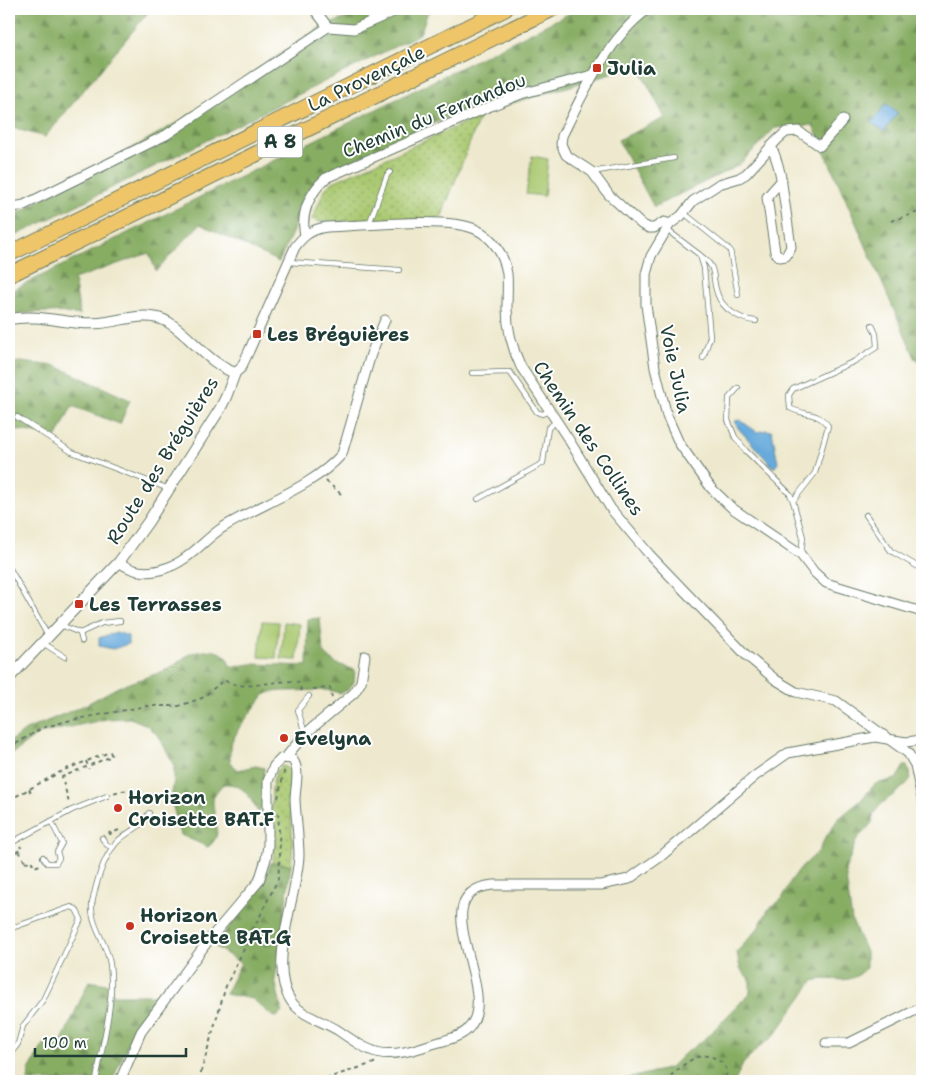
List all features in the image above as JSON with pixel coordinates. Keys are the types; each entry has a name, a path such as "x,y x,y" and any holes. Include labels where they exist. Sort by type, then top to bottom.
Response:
{"highway":[{"name":"La Provençale","path":"9,254 505,9"},
{"name":"La Provençale","path":"9,275 552,9"}],"street":[{"path":"314,9 328,27"},
{"path":"9,208 24,205 166,135 328,27 354,29 400,9"},
{"path":"648,9 623,34 592,75 562,136 561,144 566,156 592,172 609,195 641,224 649,228 668,222 668,227"},
{"name":"Chemin du Ferrandou","path":"305,235 303,223 312,194 326,178 521,94 592,75"},
{"name":"Voie Julia","path":"844,120 820,146 798,131 786,132 746,174 708,191 693,202 668,227 651,256 646,274 646,305 655,368 667,416 679,443 711,488 732,508 801,556 826,583 922,612"},
{"path":"771,146 779,162 782,180 791,248 786,256 780,257 775,252 767,197 768,193 782,180"},
{"name":"Chemin des Collines","path":"305,235 327,227 458,224 474,228 492,241 505,267 508,327 514,354 611,509 649,554 746,655 787,687 803,695 836,701 893,741 913,758 922,800"},
{"name":"Route des Bréguières","path":"9,678 119,562 169,488 226,397 235,372 240,368 249,351 295,247 305,235"},
{"path":"9,319 40,316 93,323 151,317 168,323 218,365 235,372"},
{"path":"119,562 126,568 140,572 154,572 169,567 221,529 317,476 332,465 342,454 371,354 385,320"},
{"path":"120,1081 141,1032 208,941 259,881 268,845 268,781 277,761 286,757 305,734 354,693 361,682 365,656"},
{"path":"286,757 292,759 296,767 295,800 299,856 284,943 283,964 287,994 299,1010 332,1026 370,1051 382,1054 415,1049 460,1034 468,1030 473,1023 476,1012 476,988 461,915 463,904 471,892 493,885 601,885 628,879 660,857 755,776 788,753 875,737 893,741 922,740"},
{"path":"826,1044 849,1043 922,1007"}],"lane":[{"path":"592,172 674,158"},
{"path":"369,225 390,172"},
{"path":"684,212 730,250 738,295"},
{"path":"668,227 710,262 720,302 731,312 746,320 756,321"},
{"path":"700,255 704,268 710,337 703,358"},
{"path":"288,262 399,270"},
{"path":"793,501 815,473 828,426 817,415 796,412 790,408 789,395 793,389 854,362 877,347 876,334 872,325"},
{"path":"472,373 510,372 537,412 542,414 550,411"},
{"path":"738,388 729,398 730,426 746,451 790,494 803,537 801,556"},
{"path":"17,417 72,452 169,488"},
{"path":"478,499 543,463 548,428 557,421"},
{"path":"866,515 891,552 922,569"},
{"path":"9,567 45,640 65,656"},
{"path":"59,624 80,633 102,623 120,621"},
{"path":"80,633 82,641"},
{"path":"305,734 298,710 309,696"},
{"path":"9,844 72,810 81,803 107,796"},
{"path":"96,1081 107,1017 110,978 106,950 91,910 99,877 113,847 118,841 140,826 149,813"},
{"path":"43,857 49,864 56,863 59,858 57,852 62,842 51,821"},
{"path":"28,825 32,831"},
{"path":"102,838 108,845 113,847"},
{"path":"9,928 64,908 71,907 80,913 91,910"},
{"path":"9,1056 18,1044 23,1026 43,1000 78,926 80,913"}],"path":[{"path":"891,221 922,210"},
{"path":"317,476 331,483 341,494"},
{"path":"9,748 42,728 67,721 129,708 179,706 202,698 224,680 232,684 244,686 274,681 299,682 301,690 330,688 332,710"},
{"path":"9,800 86,761 110,752 112,756 89,768 62,777 67,789 64,790 72,810"},
{"path":"201,1081 201,1072 220,1000 278,879 280,854 278,798 286,767 286,757"},
{"path":"86,761 89,768"},
{"path":"29,789 32,794"},
{"path":"107,796 129,789 137,791 148,802 149,813"},
{"path":"9,856 22,849 20,846"},
{"path":"19,851 26,864"},
{"path":"318,1081 374,1064 382,1054"},
{"path":"664,1081 684,1062 703,1056 713,1058 725,1066 727,1073 724,1081"}],"green space":[{"path":"9,9 151,9 45,137 9,127"},
{"path":"348,9 429,9 420,34 9,239 9,218 180,121 321,27 352,16"},
{"path":"578,9 922,9 922,363 915,358 813,125 775,128 739,165 654,207 618,140 665,118 638,66 509,104 480,116 470,107 329,171 317,180 298,206 296,224 279,262 200,224 156,271 149,253 74,279 80,315 44,312 9,315 9,292"},
{"path":"480,116 441,218 319,222 312,219 325,189 333,182"},
{"path":"532,156 548,159 544,196 526,194"},
{"path":"21,362 56,366 130,400 120,424 72,406 57,437 9,428 9,363"},
{"path":"320,618 323,652 335,663 355,670 354,682 348,690 340,693 328,690 283,691 264,695 239,728 230,746 230,761 237,770 256,766 264,768 261,810 258,812 241,788 231,784 224,784 213,798 217,831 216,837 208,847 181,835 171,800 174,766 160,738 147,725 130,718 107,719 38,734 9,756 9,742 26,730 85,705 118,687 167,670 191,653 212,650 221,653 227,657 230,667 251,664 307,666 308,619"},
{"path":"262,621 279,622 276,658 259,657"},
{"path":"284,622 300,624 297,660 281,659"},
{"path":"283,766 290,770 291,865 272,863 275,840 272,805 273,782 277,770"},
{"path":"904,766 907,766 911,778 877,809 872,823 857,839 845,870 852,921 866,952 866,968 853,978 813,981 774,1036 756,1050 743,1064 735,1081 618,1081 670,1068 684,1054 705,1039 750,993 750,980 740,969 737,952 758,928 768,910 782,899 798,871 819,851 838,819 860,801 875,784 896,779"},
{"path":"271,863 291,865 275,980 282,1012 277,1017 272,1016 253,999 225,994 241,963 214,946 263,883"},
{"path":"89,981 107,984 114,995 158,995 133,1032 112,1081 28,1081 29,1070 46,1040 61,1043"}],"water":[{"path":"886,104 898,113 884,131 872,123"},
{"path":"740,420 757,432 772,431 778,463 774,468 738,428 735,421"},
{"path":"116,632 128,636 128,644 113,649 99,646 99,638"}],"place":[{"name":"Julia","path":"597,68"},
{"name":"Les Bréguières","path":"257,334"},
{"name":"Les Terrasses","path":"79,604"},
{"name":"Evelyna","path":"284,738"},
{"name":"Horizon Croisette BAT.F","path":"118,808"},
{"name":"Horizon Croisette BAT.G","path":"130,926"}]}
